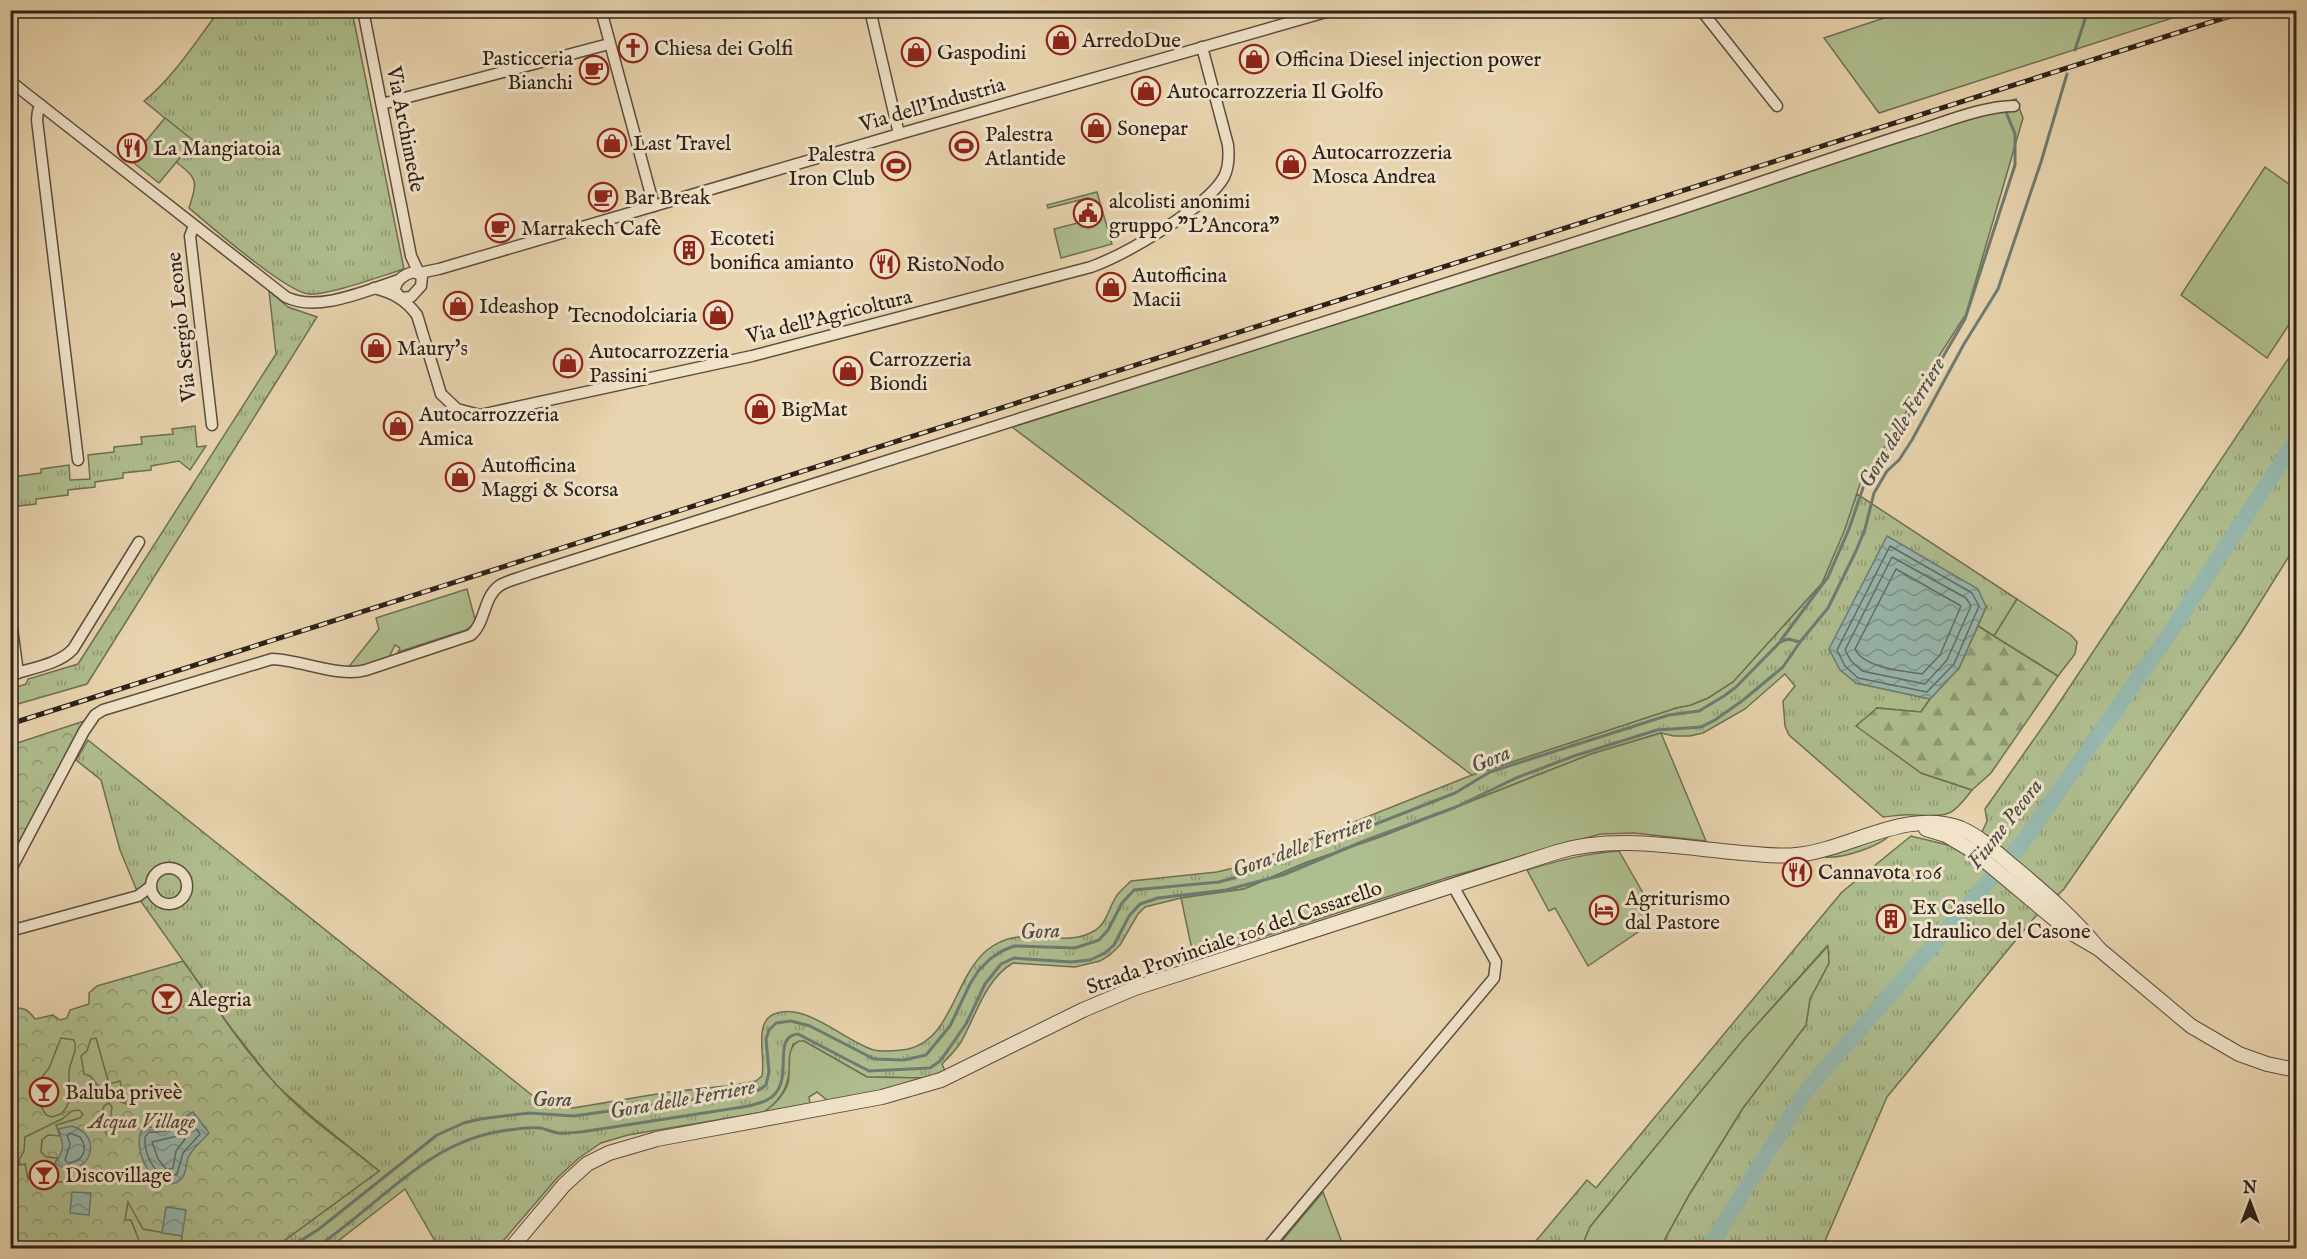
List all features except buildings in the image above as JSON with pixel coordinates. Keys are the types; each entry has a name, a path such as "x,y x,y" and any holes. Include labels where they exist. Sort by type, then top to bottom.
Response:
{"street":[{"name":"Via Archimede","path":"363,10 411,256 419,273"},
{"path":"601,10 654,206"},
{"path":"870,10 899,134"},
{"name":"Via dell'Industria","path":"419,273 440,269 899,134 1333,10"},
{"path":"1701,10 1777,106"},
{"path":"382,104 609,44"},
{"name":"Via dell'Agricoltura","path":"420,288 417,315 441,394 458,409 480,415 752,356 1090,267 1124,252 1160,231 1201,201 1225,175 1228,145 1202,47"},
{"path":"10,81 280,294 292,300 318,303 374,288 403,278 412,272 419,273 423,278 420,288 411,297 401,298 374,288"},
{"path":"41,105 37,120 78,460"},
{"path":"10,871 90,722 103,710 272,659 287,659 344,672 359,673 471,635 480,624 493,592 505,583 530,574 1665,214 1852,151 1959,118 2003,106 2014,106"},
{"name":"Via Sergio Leone","path":"194,226 190,236 212,425"},
{"name":"Via Archimede","path":"403,278 411,256"},
{"name":"Via dell'Industria","path":"420,288 440,269"},
{"path":"401,298 395,289 403,278"},
{"name":"Via dell'Agricoltura","path":"401,298 417,315"},
{"path":"10,613 14,674 62,658 73,649 140,542"},
{"name":"Strada Provinciale 106 del Cassarello","path":"511,1248 564,1185 587,1164 609,1153 657,1139 882,1097 916,1088 941,1080 1083,1010 1128,991 1588,844 1620,843 1790,856 1834,848 1877,832 1912,825 1944,824 1959,828 1981,839 2079,924 2099,950"},
{"name":"Strada Provinciale 106 del Cassarello","path":"1912,825 1946,835 1972,851 2070,932 2099,950 2191,1026 2248,1058 2296,1070"},
{"path":"1267,1248 1494,978 1496,962 1452,886"},
{"path":"10,931 152,892"}],"green space":[{"path":"1908,10 2194,11 1879,113 1824,38"},
{"path":"219,11 352,11 404,269 342,289 309,294 266,271 189,208 194,192 194,182 189,173 176,162 193,141 144,101 175,70"},
{"path":"2016,99 2023,118 1966,314 1925,378 1894,434 1861,481 1845,529 1822,583 1733,682 1708,698 1691,705 1472,775 1012,427 1714,200"},
{"path":"165,118 194,141 159,183 130,160"},
{"path":"2265,167 2296,189 2296,314 2267,358 2181,295"},
{"path":"1097,192 1112,244 1061,258 1054,229 1093,219 1088,198 1048,208 1047,205"},
{"path":"269,291 288,307 317,317 87,684 11,706 11,689 26,684 28,679 78,664 276,354"},
{"path":"2296,347 2296,545 2241,633 2064,889 2034,918 1887,1097 1822,1248 1660,1248 1689,1195 1743,1108 1806,1025 1810,999 1829,963 1827,946 1743,1040 1590,1227 1581,1248 1530,1248 1587,1180 1596,1188 1842,892 1911,836 1956,847 1970,859 1987,821 1985,809 2053,712"},
{"path":"195,426 197,447 206,446 190,470 179,461 151,466 151,470 123,473 123,478 95,482 95,487 68,490 68,495 36,499 36,504 11,507 11,477 41,473 41,469 69,465 70,480 90,479 88,455 114,452 114,447 142,444 141,437 173,434 172,429"},
{"path":"1857,494 2017,599 1994,636 1978,626 1986,607 1856,683 1930,699 1921,712 1877,708 1921,773 1972,790 1959,806 1948,813 1883,817 1789,735 1785,726 1783,701 1795,686 1785,674 1745,709 1703,733 1674,736 1661,733 1591,754 1383,836 1305,863 1244,889 1181,898 1145,907 1138,914 1120,945 1100,961 1075,967 1013,963 995,978 988,988 961,1042 942,1064 945,1071 926,1078 867,1077 804,1041 793,1044 789,1074 784,1090 773,1105 764,1112 628,1135 601,1143 579,1158 557,1178 497,1248 439,1248 405,1189 329,1248 274,1248 379,1171 274,1083 231,1028 142,903 120,850 101,780 76,760 88,740 533,1096 543,1107 573,1108 669,1092 735,1085 756,1081 762,1076 762,1033 764,1025 774,1014 786,1011 799,1013 874,1050 902,1050 919,1045 942,1024 966,978 986,951 1000,942 1013,938 1027,936 1068,938 1094,931 1105,919 1115,898 1131,881 1217,872 1246,865 1472,775 1708,698 1733,682 1822,583"},
{"path":"467,589 476,623 466,630 398,652 400,648 395,645 389,657 347,669 379,629 376,618"},
{"path":"2017,599 2071,635 2077,642 2075,654 2058,676 1994,636"},
{"path":"1978,626 2058,676 1991,773 1972,790 1921,773 1856,726 1877,708 1921,712 1959,668"},
{"path":"84,721 11,861 11,745"},
{"path":"1661,733 1706,841 1634,833 1600,834 1446,878 1194,959 1181,898 1244,889 1305,863 1383,836 1591,754"},
{"path":"1890,835 1877,844 1859,851 1825,857"},
{"name":"Agriturismo dal Pastore","path":"1619,851 1651,907 1650,919 1644,928 1588,966 1555,908 1549,911 1527,870 1584,856"},
{"path":"1828,946 1829,963 1810,999 1806,1025 1743,1108 1689,1195 1660,1248 1581,1248 1590,1227 1743,1040"},
{"name":"Acqua Village","path":"183,961 238,1038 274,1082 311,1117 379,1171 274,1248 11,1248 11,1010 25,1009 35,1019 53,1015 60,1020 67,1018 70,1010 89,1004 89,993 97,986"},
{"path":"61,1038 74,1040 75,1044 69,1069 70,1094 65,1109 61,1114 52,1117 46,1115 37,1100 38,1082 49,1068"},
{"path":"96,1038 109,1084 120,1081 126,1104 107,1096 90,1076 84,1074 81,1056 87,1051 91,1039"},
{"path":"799,1041 804,1041 867,1077 926,1078 891,1089 828,1101 817,1092 809,1097 810,1104 764,1112 777,1101 785,1090 789,1080 791,1049"},
{"path":"109,1103 112,1107 110,1121 113,1133 109,1136 106,1134 101,1115 104,1106"},
{"path":"79,1110 83,1114 80,1118 56,1125 60,1136 48,1135 42,1140 41,1152 46,1157 58,1158 55,1163 68,1169 67,1182 57,1182 53,1171 55,1167 44,1163 32,1168 28,1179 25,1164 20,1165 19,1160 24,1151 25,1137 62,1119 72,1111"},
{"path":"1323,1192 1344,1248 1276,1248"},
{"path":"128,1202 143,1229 182,1236 180,1248 142,1248 131,1220 125,1220"}],"water":[{"path":"1887,536 1978,589 1986,607 1959,668 1930,699 1856,683 1840,670 1829,649"},
{"path":"193,1112 209,1133 190,1154 184,1175 180,1180 168,1184 160,1181 146,1167 142,1157 139,1146 143,1128 171,1125"},
{"path":"72,1126 83,1132 89,1139 91,1148 89,1156 83,1163 76,1168 66,1168 55,1163 61,1154 62,1147 58,1129"},
{"path":"72,1192 91,1193 89,1215 70,1213"},
{"path":"166,1207 186,1210 182,1236 162,1233"}],"waterway":[{"name":"Gora delle Ferriere","path":"2075,50 2088,10"},
{"name":"Gora delle Ferriere","path":"315,1248 428,1161 452,1147 479,1136 532,1128 556,1133 581,1132 749,1106 765,1101 776,1093 781,1083 785,1043 790,1037 798,1034 869,1071 930,1068 940,1061 966,1024 985,984 1001,964 1014,958 1071,962 1090,960 1105,953 1114,945 1129,916 1140,904 1158,898 1226,890 1283,875 1364,841 1456,807 1516,778 1574,756 1657,730 1701,727 1715,720 1783,667 1828,608 1865,529 1874,493 1887,471 1899,460 1912,440 1964,344 1998,289 2041,162 2067,74"},
{"path":"1781,640 1828,577 1849,529 1866,479 1895,439 1965,319 2015,165 2015,134 2006,112"},
{"name":"Fiume Pecora","path":"1709,1248 1805,1092 2023,842 2169,634 2296,440"},
{"name":"Gora","path":"289,1248 319,1229 437,1135 464,1123 529,1113 574,1116 759,1090 766,1085 769,1072 766,1039 769,1030 776,1023 791,1021 810,1026 874,1059 904,1060 926,1055 950,1026 979,970 1002,951 1014,946 1075,948 1099,940 1108,930 1122,903 1134,890 1219,882 1248,874 1455,793 1490,772 1669,715 1699,711 1736,687 1780,642 1788,639 1800,642"}],"railway":[{"path":"10,724 2249,10"}],"place":[{"name":"ArredoDue","path":"1061,40"},
{"name":"Chiesa dei Golfi","path":"633,48"},
{"name":"Gaspodini","path":"916,52"},
{"name":"Officina Diesel injection power","path":"1254,59"},
{"name":"Pasticceria Bianchi","path":"594,70"},
{"name":"Autocarrozzeria Il Golfo","path":"1146,91"},
{"name":"Sonepar","path":"1096,128"},
{"name":"Last Travel","path":"612,143"},
{"name":"Palestra Atlantide","path":"964,146"},
{"name":"La Mangiatoia","path":"132,148"},
{"name":"Autocarrozzeria Mosca Andrea","path":"1291,164"},
{"name":"Palestra Iron Club","path":"896,166"},
{"name":"Bar Break","path":"603,197"},
{"name":"alcolisti anonimi gruppo \"L'Ancora\"","path":"1088,213"},
{"name":"Marrakech Cafè","path":"500,228"},
{"name":"Ecoteti bonifica amianto","path":"689,250"},
{"name":"RistoNodo","path":"885,264"},
{"name":"Autofficina Macii","path":"1111,287"},
{"name":"Ideashop","path":"458,306"},
{"name":"Tecnodolciaria","path":"718,315"},
{"name":"Maury's","path":"376,348"},
{"name":"Autocarrozzeria Passini","path":"568,363"},
{"name":"Carrozzeria Biondi","path":"848,371"},
{"name":"BigMat","path":"760,409"},
{"name":"Autocarrozzeria Amica","path":"398,426"},
{"name":"Autofficina Maggi & Scorsa","path":"460,477"},
{"name":"Cannavota 106","path":"1797,872"},
{"name":"Agriturismo dal Pastore","path":"1604,910"},
{"name":"Ex Casello Idraulico del Casone","path":"1891,919"},
{"name":"Alegria","path":"167,999"},
{"name":"Baluba priveè","path":"44,1092"},
{"name":"Discovillage","path":"44,1175"}]}
